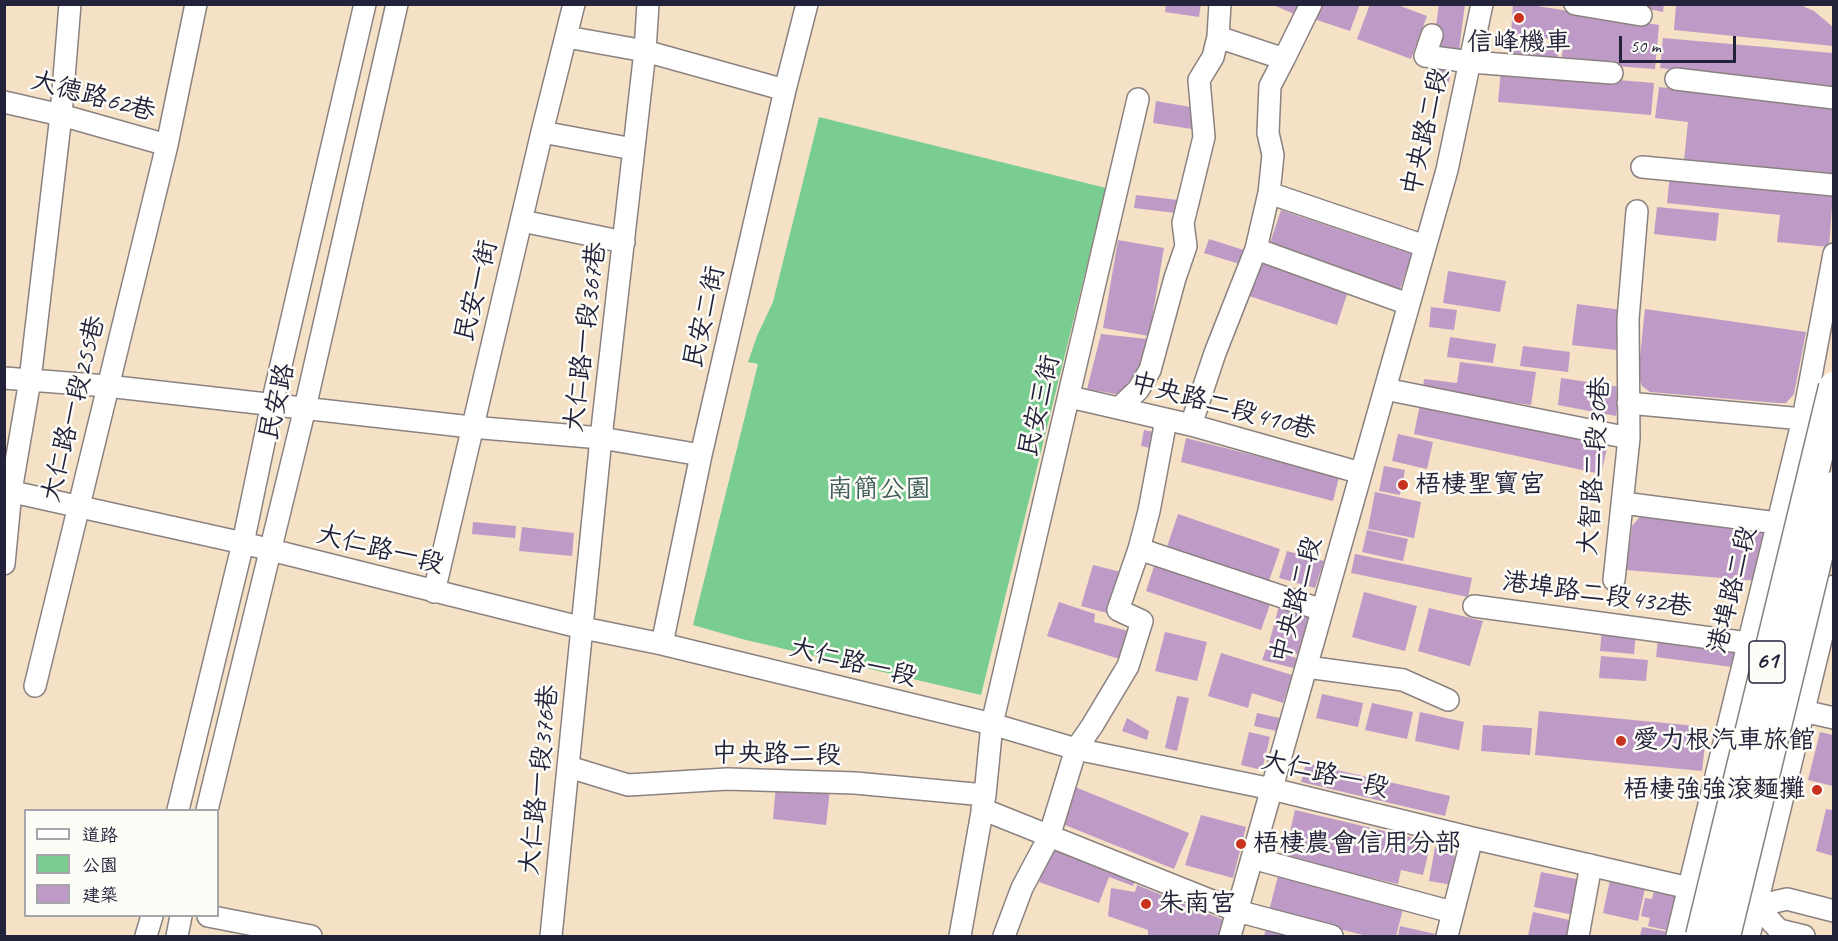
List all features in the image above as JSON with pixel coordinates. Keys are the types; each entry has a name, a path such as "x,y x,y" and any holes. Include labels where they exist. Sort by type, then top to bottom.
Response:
{"highway":[{"name":"61","path":"1701,936 1833,387"},
{"name":"61","path":"1725,936 1833,487"}],"street":[{"path":"4,564 8,491 30,380 61,115 70,4"},
{"name":"大仁路一段255巷","path":"35,686 167,145 196,4"},
{"name":"民安路","path":"178,809 243,543 272,405 365,4"},
{"name":"民安路","path":"207,809 305,408 397,4"},
{"name":"民安一街","path":"434,592 471,427 574,4"},
{"name":"大仁路一段367巷","path":"583,628 601,438 645,51 648,4"},
{"name":"民安二街","path":"662,644 701,455 807,4"},
{"path":"1120,407 1138,390 1150,370 1186,246 1183,223 1204,137 1199,80 1213,57 1218,37 1220,4"},
{"path":"1191,424 1215,353 1256,249 1269,193 1273,155 1268,133 1270,86 1311,4"},
{"name":"中央路二段","path":"1230,936 1447,170 1482,4"},
{"path":"1575,4 1641,15"},
{"path":"1432,35 1425,56 1471,63 1612,73"},
{"path":"567,37 645,51 785,90"},
{"path":"1218,37 1284,59"},
{"path":"1676,79 1833,98"},
{"name":"民安三街","path":"992,724 1138,99"},
{"name":"大德路62巷","path":"4,102 61,115 167,145"},
{"path":"542,132 633,149"},
{"path":"1642,167 1833,185"},
{"path":"1269,193 1425,246"},
{"name":"大智路二段30巷","path":"1614,580 1629,438 1628,319 1637,211"},
{"path":"522,220 624,242"},
{"path":"1256,249 1408,304"},
{"name":"港埠路二段","path":"1677,936 1803,419 1833,254"},
{"path":"4,378 107,386 471,427 601,438 701,455"},
{"path":"1385,389 1629,438"},
{"name":"中央路二段410巷","path":"1070,396 1191,424 1361,473"},
{"path":"1628,403 1803,419"},
{"path":"1004,936 1022,888 1049,837 1076,749 1128,666 1142,621 1118,610 1139,549 1149,511 1166,420"},
{"name":"大仁路一段","path":"8,491 243,543 583,628 662,644 992,724 1076,749 1272,789 1756,906"},
{"path":"1623,502 1777,523"},
{"path":"1139,549 1322,610"},
{"path":"1749,936 1833,586"},
{"name":"港埠路二段432巷","path":"1474,606 1748,643"},
{"name":"大仁路一段376巷","path":"551,936 583,628"},
{"path":"1307,667 1403,680 1448,700"},
{"path":"1803,711 1833,718"},
{"path":"960,936 983,802 992,724"},
{"name":"中央路二段","path":"569,767 628,786 727,779 855,783 983,802 1049,837 1237,911"},
{"path":"1447,936 1472,838"},
{"path":"1252,858 1452,912"},
{"path":"1578,936 1591,865"},
{"path":"1756,906 1787,899 1833,910"},
{"path":"1756,906 1779,930 1804,936"},
{"path":"1237,911 1332,936"},
{"path":"146,936 151,917"},
{"path":"177,936 181,917"},
{"path":"218,917 311,936"}],"green space":[{"name":"南簡公園","path":"819,117 1106,188 981,695 742,639 693,625 758,364 748,362 773,302"}],"building":[{"path":"1166,4 1201,4 1199,17 1165,12"},
{"path":"1271,4 1306,4 1301,17"},
{"path":"1320,4 1360,4 1350,31 1314,19"},
{"path":"1370,4 1395,4 1427,16 1411,59 1357,39"},
{"path":"1439,4 1465,4 1458,58 1432,55"},
{"path":"1513,4 1659,25 1655,69 1561,62 1564,41 1511,34"},
{"path":"1625,4 1664,4 1663,12"},
{"path":"1676,4 1798,4 1814,11 1833,27 1833,46 1674,30"},
{"path":"1663,38 1833,53 1833,88 1660,68"},
{"path":"1509,40 1559,45 1557,64 1507,59"},
{"path":"1431,67 1451,70 1449,82 1429,79"},
{"path":"1501,70 1654,83 1651,115 1498,102"},
{"path":"1659,87 1833,106 1833,175 1684,160 1688,122 1655,118"},
{"path":"1156,101 1196,108 1192,129 1153,123"},
{"path":"1670,175 1833,193 1829,247 1777,242 1780,215 1667,203"},
{"path":"1136,195 1178,200 1176,213 1134,208"},
{"path":"1657,207 1719,213 1716,241 1654,234"},
{"path":"1281,210 1412,254 1399,292 1268,249"},
{"path":"1209,239 1250,252 1246,266 1204,253"},
{"path":"1118,240 1164,248 1149,336 1103,328"},
{"path":"1260,262 1348,291 1337,325 1249,296"},
{"path":"1448,271 1506,281 1500,312 1443,303"},
{"path":"1577,304 1622,310 1616,350 1572,345"},
{"path":"1431,307 1457,310 1454,330 1429,327"},
{"path":"1645,309 1806,332 1794,394 1786,403 1777,403 1650,392 1642,386 1638,375"},
{"path":"1101,334 1147,339 1142,368 1126,396 1087,389"},
{"path":"1450,337 1496,344 1493,363 1447,357"},
{"path":"1523,346 1570,352 1568,372 1520,366"},
{"path":"1460,362 1536,372 1531,405 1423,391 1424,379 1457,383"},
{"path":"1561,378 1620,387 1616,416 1558,405"},
{"path":"1420,404 1608,444 1601,474 1414,434"},
{"path":"1144,430 1163,434 1159,450 1141,446"},
{"path":"1398,434 1433,442 1427,469 1392,461"},
{"path":"1186,438 1339,477 1333,501 1181,462"},
{"path":"1384,466 1405,470 1400,495 1379,491"},
{"path":"1375,492 1421,502 1414,538 1368,529"},
{"path":"1643,513 1762,528 1766,535 1758,581 1626,570 1632,526"},
{"path":"1178,514 1280,549 1269,581 1167,547"},
{"path":"473,522 516,526 515,538 472,534"},
{"path":"522,527 574,533 572,556 519,551"},
{"path":"1367,530 1408,539 1403,561 1362,552"},
{"path":"1287,551 1324,561 1315,588 1279,578"},
{"path":"1355,554 1472,578 1468,597 1351,573"},
{"path":"1156,560 1272,599 1261,630 1146,591"},
{"path":"1093,565 1133,575 1122,617 1081,606"},
{"path":"1364,592 1417,606 1405,651 1352,637"},
{"path":"1059,602 1095,614 1094,622 1140,634 1132,663 1047,636"},
{"path":"1280,602 1312,611 1300,655 1268,647"},
{"path":"1429,608 1483,621 1470,666 1418,651"},
{"path":"1602,629 1636,633 1634,654 1600,651"},
{"path":"1165,632 1207,642 1197,681 1155,671"},
{"path":"1658,638 1735,647 1732,667 1656,657"},
{"path":"1266,649 1300,659 1297,669 1262,660"},
{"path":"1221,653 1292,675 1283,703 1252,693 1248,708 1208,696"},
{"path":"1601,656 1648,660 1646,681 1599,678"},
{"path":"1322,694 1363,703 1358,727 1316,718"},
{"path":"1177,696 1189,698 1177,751 1165,748"},
{"path":"1372,703 1413,712 1407,739 1365,730"},
{"name":"愛力根汽車旅館","path":"1539,711 1707,727 1702,771 1535,755"},
{"path":"1420,712 1464,722 1459,750 1415,741"},
{"path":"1257,713 1284,719 1281,732 1254,726"},
{"path":"1127,718 1149,731 1147,740 1122,731"},
{"path":"1483,725 1532,728 1530,755 1481,751"},
{"path":"1249,732 1270,737 1262,770 1241,765"},
{"path":"1820,732 1833,735 1833,786 1808,780"},
{"path":"1306,763 1450,796 1445,816 1301,782"},
{"path":"776,785 830,790 826,825 773,819"},
{"path":"1070,785 1189,833 1174,869 1055,821"},
{"path":"1826,809 1833,810 1833,856 1816,851"},
{"path":"1295,810 1431,842 1423,875 1401,870 1398,884 1284,858"},
{"path":"1201,815 1246,827 1233,878 1185,865"},
{"path":"1051,847 1136,877 1133,886 1109,877 1099,903 1039,882"},
{"path":"1435,847 1447,849 1454,855 1457,864 1453,885 1429,881"},
{"path":"1279,872 1404,905 1396,936 1367,936 1269,911"},
{"path":"1541,872 1586,881 1579,916 1534,907"},
{"path":"1610,880 1645,888 1638,921 1603,913"},
{"name":"朱南宮","path":"1137,885 1224,920 1219,936 1148,936 1148,930 1108,916 1111,888 1135,892"},
{"path":"1654,891 1682,897 1674,932 1648,926 1650,918 1641,916 1645,898 1652,899"},
{"path":"1533,912 1574,921 1571,936 1528,936"},
{"path":"1267,925 1310,936 1264,936"},
{"path":"1400,926 1444,936 1398,936"},
{"path":"1642,927 1674,933 1673,936 1640,936"}],"place":[{"name":"信峰機車","path":"1519,18"},
{"name":"梧棲聖寶宮","path":"1403,485"},
{"name":"愛力根汽車旅館","path":"1621,741"},
{"name":"梧棲強強滾麵攤","path":"1817,790"},
{"name":"梧棲農會信用分部","path":"1241,844"},
{"name":"朱南宮","path":"1146,904"}]}
